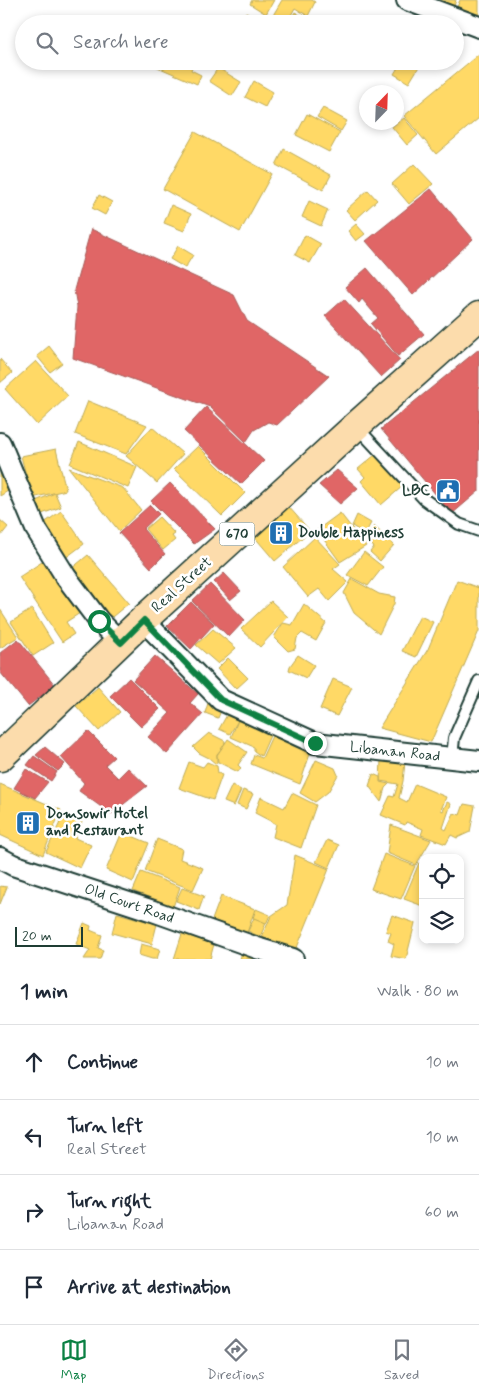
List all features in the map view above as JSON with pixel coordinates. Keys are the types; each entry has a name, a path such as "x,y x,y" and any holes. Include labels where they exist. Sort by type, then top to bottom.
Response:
{"main road":[{"name":"Real Street","path":"0,757 144,620 479,316"}],"street":[{"path":"407,0 447,15"},
{"path":"464,21 479,27"},
{"path":"0,443 36,529 66,577 99,621 121,643"},
{"name":"Libanan Road","path":"144,620 221,700 315,743 479,761"},
{"name":"Old Court Road","path":"0,858 13,865 293,959"}],"lane":[{"path":"356,426 424,499 459,524 479,531"},
{"path":"452,758 454,738 479,681"}],"building: Homes":[{"path":"252,0 274,0 266,14 250,4"},
{"path":"282,0 312,0 315,2 308,15 295,8 291,15 273,15"},
{"path":"437,0 456,0 454,6"},
{"path":"460,0 479,0 479,15 457,7"},
{"path":"479,54 479,118 436,154 404,116 460,70 464,70 464,66"},
{"path":"165,70 191,70 201,75 197,84"},
{"path":"217,70 221,70 241,82 232,96 209,81"},
{"path":"396,70 417,70 409,83 394,74"},
{"path":"254,81 273,92 265,107 245,97"},
{"path":"323,108 347,121 341,131 317,117"},
{"path":"307,114 340,132 329,152 296,135"},
{"path":"404,118 418,135 407,145 394,130 404,130"},
{"path":"195,132 272,174 240,232 163,189"},
{"path":"284,149 331,175 323,190 276,165"},
{"path":"414,164 433,184 409,204 392,184"},
{"path":"368,190 377,200 355,220 346,210"},
{"path":"99,195 112,202 105,215 92,208"},
{"path":"309,201 328,210 321,226 302,217"},
{"path":"171,205 191,214 184,231 164,223"},
{"path":"356,224 365,234 356,241 348,231"},
{"path":"305,235 321,244 310,263 295,255"},
{"path":"178,246 193,255 185,268 170,259"},
{"path":"49,346 62,363 50,372 37,356"},
{"path":"0,359 12,373 0,383"},
{"path":"36,361 68,396 37,425 5,389"},
{"path":"88,401 147,425 126,454 75,434"},
{"path":"152,427 183,454 157,483 126,456"},
{"path":"79,442 137,467 128,488 70,464"},
{"path":"198,446 245,493 222,516 174,469"},
{"path":"56,449 66,490 32,498 21,456"},
{"path":"375,455 403,486 381,505 361,481 365,477 358,469"},
{"path":"0,464 14,487 0,496"},
{"path":"69,468 123,488 141,510 119,531"},
{"path":"55,493 61,507 39,515 33,502"},
{"name":"Double Happiness","path":"288,506 310,531 275,561 252,534"},
{"path":"61,511 84,544 64,559 40,526"},
{"path":"340,513 366,546 340,562 317,530"},
{"path":"357,515 371,523 365,534 352,526"},
{"path":"159,517 175,534 172,536 175,540 163,550 145,529"},
{"path":"0,520 8,527 0,537"},
{"path":"374,526 394,545 380,561 370,552 374,547 365,540"},
{"path":"315,537 340,564 333,569 348,582 329,601 319,589 308,597 283,567"},
{"path":"364,552 383,567 368,586 347,575"},
{"path":"88,555 129,603 107,621 88,599 92,595 71,569"},
{"path":"45,560 80,613 66,622 74,634 62,642 19,577"},
{"path":"352,579 379,594 395,597 394,604 379,634 354,613 344,593"},
{"path":"457,580 479,588 479,631 431,742 379,728 428,649"},
{"path":"271,601 288,617 260,647 241,629"},
{"path":"304,604 326,623 316,641 302,633 297,638 295,649 288,651 274,637 283,623 292,625"},
{"path":"0,609 18,637 0,648"},
{"path":"32,609 53,643 33,656 11,622"},
{"path":"420,616 433,622 416,657 402,651"},
{"path":"213,629 236,648 218,664 196,645"},
{"path":"298,655 314,665 306,678 289,670"},
{"path":"228,658 248,678 236,689 217,669"},
{"path":"333,679 352,687 337,716 320,709"},
{"path":"98,687 120,712 99,731 76,706"},
{"path":"208,703 222,708 218,718 205,713"},
{"path":"228,713 239,719 230,734 219,729"},
{"path":"239,718 272,731 261,756 254,751 254,747 231,737"},
{"path":"209,733 225,741 224,746 217,754 216,764 193,747"},
{"path":"272,736 311,751 300,784 251,764 254,755 262,758"},
{"path":"228,739 247,752 238,765 241,768 238,772 218,762 217,755"},
{"path":"316,760 335,768 338,775 328,792 315,802 300,793"},
{"path":"381,760 405,762 399,798 407,802 415,784 446,797 441,810 443,811 447,802 451,804 443,828 446,830 454,813 460,815 464,804 475,806 470,832 457,838 451,835 446,844 421,835 423,829 406,822 405,825 381,815 390,796 394,797 398,784 380,781"},
{"path":"189,762 203,767 207,762 217,766 218,773 222,775 213,800 179,788"},
{"path":"373,774 380,777 380,782 389,784 385,788 381,802 369,786"},
{"name":"Domsowir Hotel and Restaurant","path":"0,784 61,810 43,855 0,835"},
{"path":"232,785 241,790 234,806 224,802"},
{"path":"243,790 253,794 246,809 237,805"},
{"path":"292,793 316,805 301,848 273,837 276,824 255,813 261,797 284,808"},
{"path":"64,814 82,822 75,838 91,845 80,868 46,852"},
{"path":"391,825 431,840 423,854 419,854 419,860 416,865 387,853"},
{"path":"122,832 149,843 133,882 106,870"},
{"path":"157,839 182,849 180,859 203,868 193,890 145,871"},
{"path":"327,840 339,845 329,868 316,862"},
{"path":"384,854 415,866 401,899 371,889"},
{"path":"295,855 329,869 296,950 262,937 271,916 287,905"},
{"path":"419,863 419,905 404,899"},
{"path":"141,872 180,887 173,907 133,891"},
{"path":"0,886 7,887 0,904"},
{"path":"182,888 204,896 199,910 176,901"},
{"path":"221,896 255,909 247,933 212,920"},
{"path":"256,909 270,915 266,924 253,918"},
{"path":"117,913 157,924 152,944 112,933"},
{"path":"392,915 415,923 406,959 391,956 394,944 388,941 391,933 386,931"},
{"path":"254,918 266,923 260,937 248,931"},
{"path":"84,923 91,926 90,930 102,935 98,948 103,950 100,959 84,959 90,950 76,944"},
{"path":"182,934 214,944 210,959 174,959"},
{"path":"141,944 160,949 157,959 139,955"},
{"path":"242,952 260,959 240,959"}],"building: Shops":[{"path":"431,189 473,239 413,295 366,241"},
{"path":"91,229 234,295 247,321 329,376 277,425 268,422 254,430 246,442 210,407 73,358 77,307 74,290"},
{"path":"367,268 424,334 398,356 371,324 378,318 362,299 359,303 345,287"},
{"path":"344,299 400,360 381,377 325,316"},
{"path":"479,349 479,491 452,514 381,429"},
{"path":"206,407 264,461 241,484 184,431"},
{"path":"337,470 358,488 340,504 319,485"},
{"path":"170,483 215,529 194,544 151,501"},
{"path":"150,505 159,514 143,529 165,554 151,568 119,533"},
{"path":"224,573 241,591 230,600 214,582"},
{"path":"210,584 245,620 229,637 192,601"},
{"path":"191,602 214,624 191,649 167,626"},
{"path":"18,639 55,685 28,706 0,672 0,653"},
{"path":"155,656 198,694 190,703 203,714 167,754 148,737 170,713 133,680"},
{"path":"129,678 160,709 141,727 110,696"},
{"path":"88,731 114,757 105,765 118,778 128,768 147,786 111,814 79,791 84,783 61,757"},
{"path":"45,747 65,764 58,771 36,755"},
{"path":"34,756 57,772 51,781 27,765"},
{"path":"26,769 48,782 35,798 14,788"}],"place":[{"name":"LBC","path":"448,491"},
{"name":"Double Happiness","path":"281,533"},
{"name":"Domsowir Hotel and Restaurant","path":"28,823"}],"route":[{"path":"99,621 121,643 144,620 221,700 315,743"}]}
